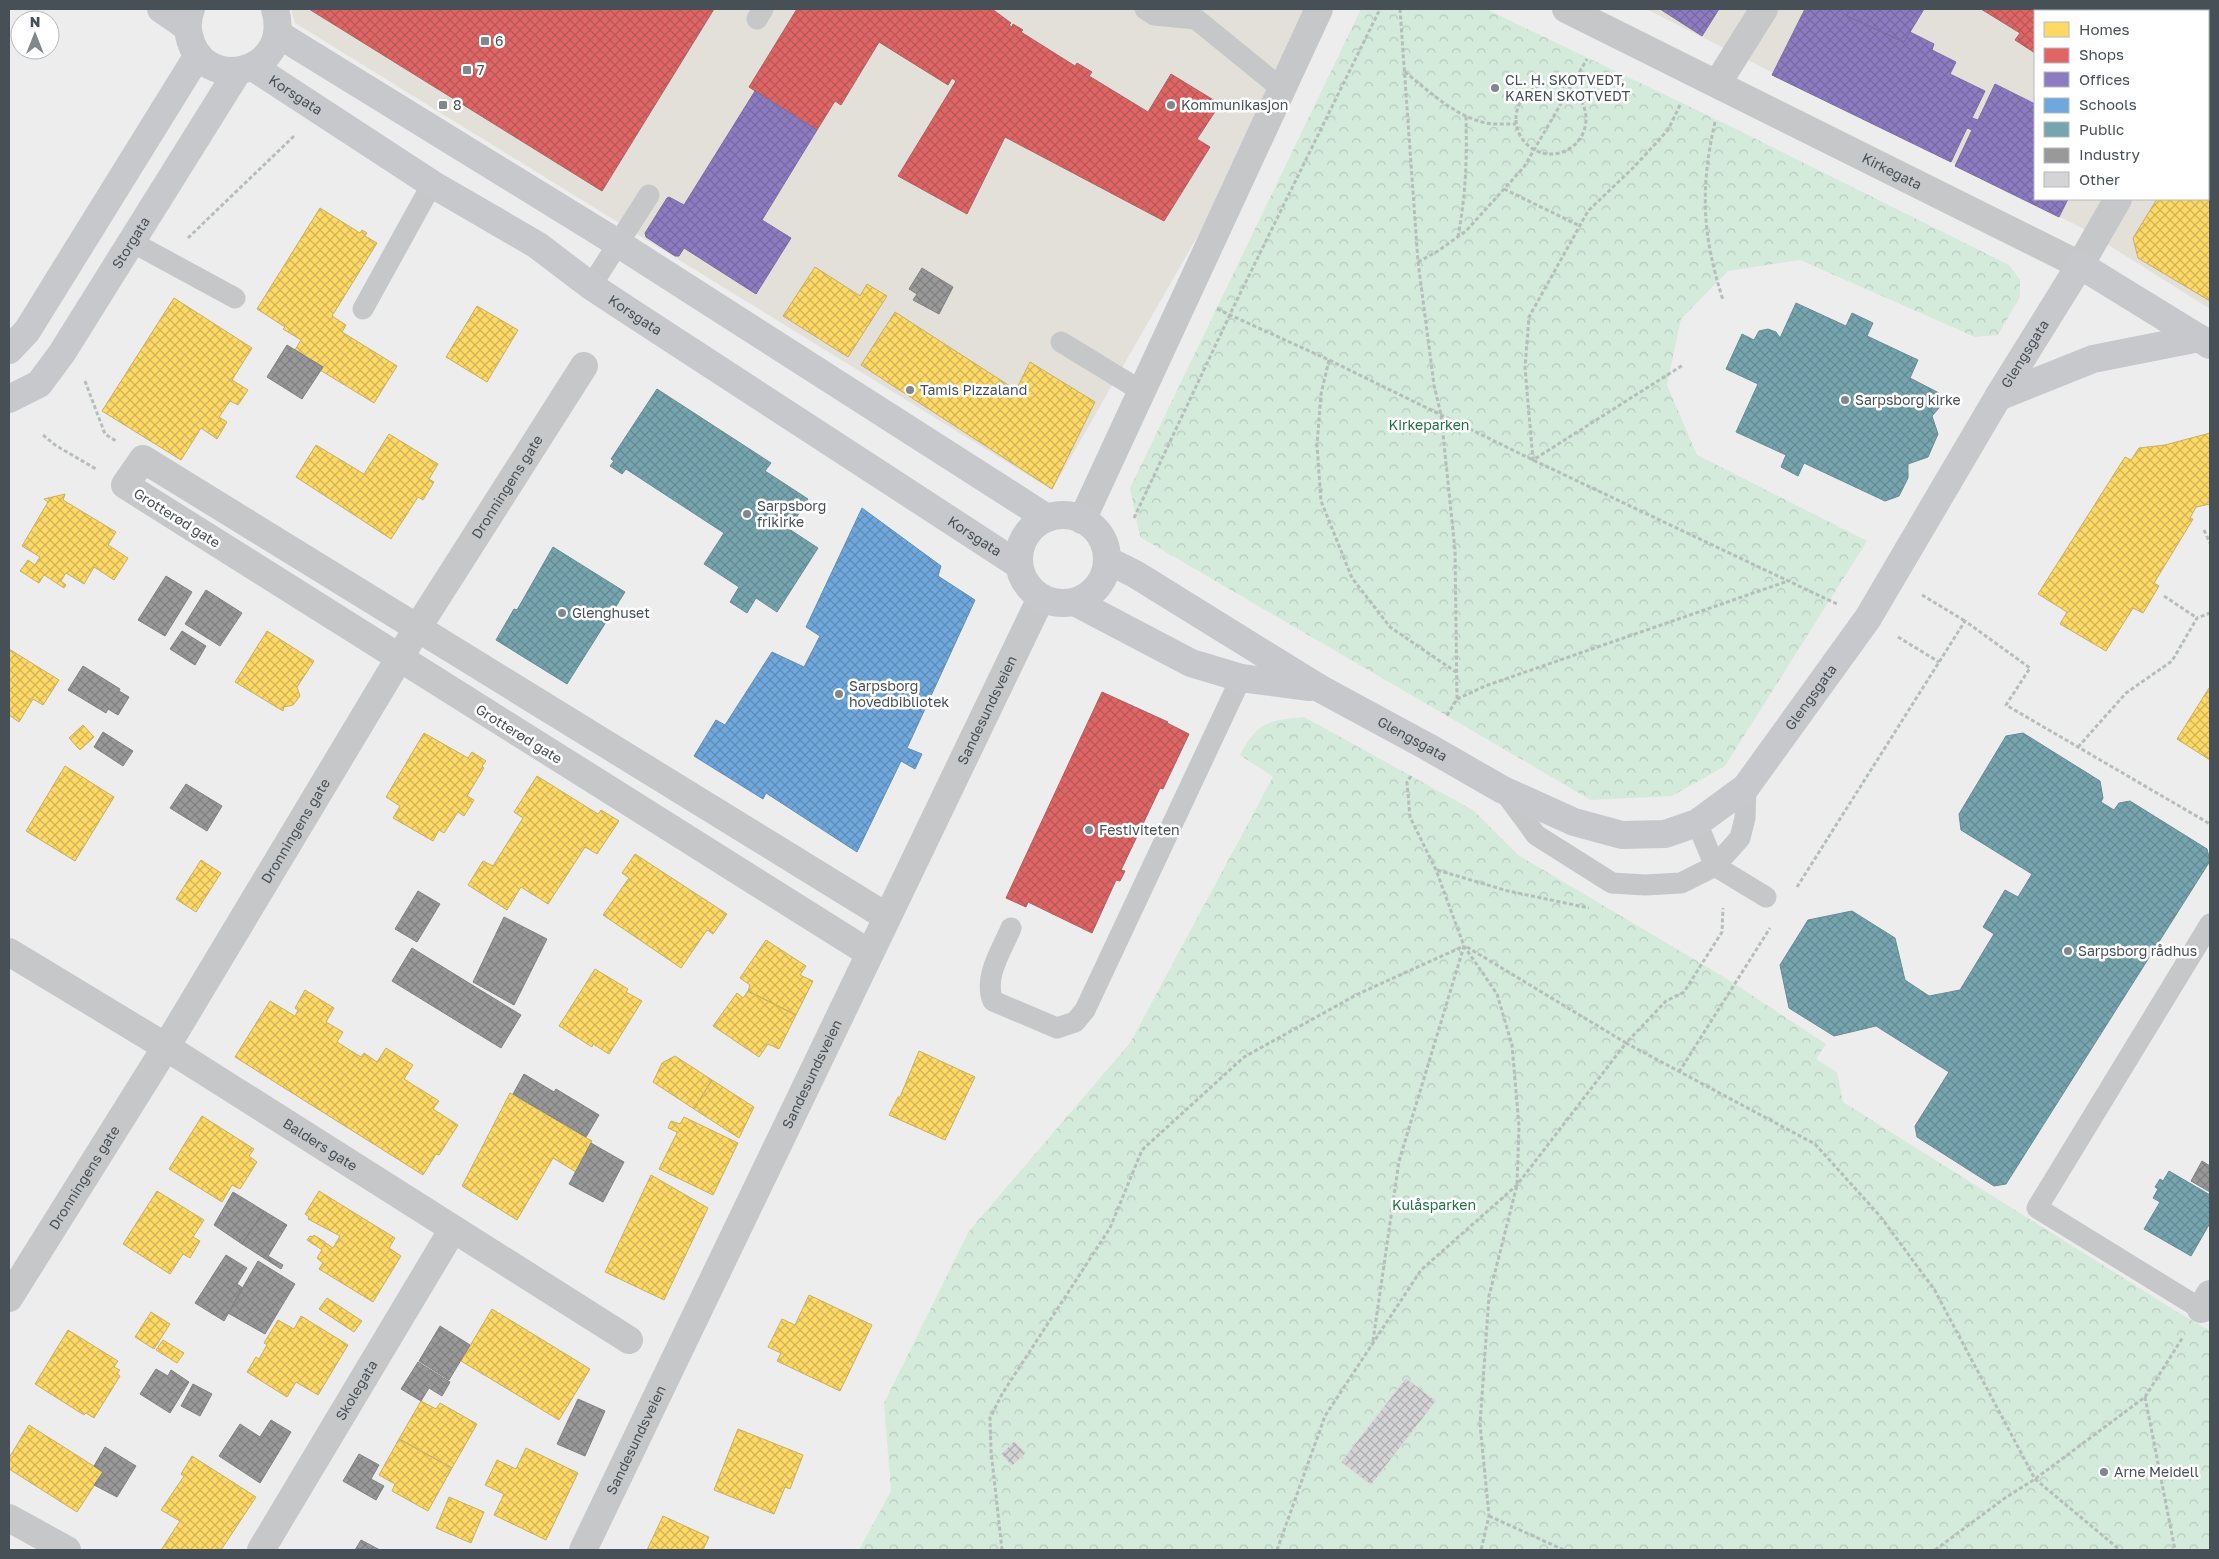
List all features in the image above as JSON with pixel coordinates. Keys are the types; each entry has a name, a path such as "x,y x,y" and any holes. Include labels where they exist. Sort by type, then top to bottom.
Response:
{"street":[{"path":"161,9 189,18 190,42 198,55 209,64 223,70 245,69"},
{"path":"1082,520 1319,9"},
{"name":"Kirkegata","path":"1566,9 2080,266 2205,341"},
{"path":"1717,84 1764,9"},
{"path":"277,21 619,244 1047,518"},
{"name":"Storgata","path":"9,399 39,384 62,353 245,69 265,59 274,48 277,21"},
{"path":"9,350 26,331 198,55"},
{"name":"Korsgata","path":"245,69 432,184 536,245 591,286 1019,565"},
{"name":"Glengsgata","path":"1107,560 1135,574 1319,688 1503,790 1574,822 1622,835 1665,834 1697,823 1746,787 1868,618 1998,398 2080,266 2117,200"},
{"path":"1998,398 2094,359 2205,341"},
{"name":"Dronningens gate","path":"9,1298 166,1048 418,627 584,366"},
{"name":"Grotterød gate","path":"870,953 399,659 125,485 143,458 887,918"},
{"path":"1065,515 1082,520 1093,526 1101,536 1106,547 1105,573 1098,586 1088,596 1075,602 1063,604 1041,598 1030,590 1022,578 1019,565 1019,550 1025,536 1034,526 1047,518 1065,515"},
{"name":"Sandesundsveien","path":"584,1550 1041,598"},
{"name":"Glengsgata","path":"1075,602 1191,663 1241,678 1319,688"},
{"name":"Balders gate","path":"9,952 166,1048 629,1340"},
{"name":"Skolegata","path":"261,1550 452,1229"},
{"path":"9,1518 67,1550"}],"lane":[{"path":"1145,9 1154,15 1199,14 1282,89"},
{"path":"363,310 432,184"},
{"path":"591,286 649,194"},
{"path":"132,242 235,298"},
{"path":"1061,342 1143,392"},
{"path":"1011,928 990,977 989,991 993,1001 1057,1028 1075,1022 1085,1010 1241,678"},
{"path":"1503,790 1536,835 1612,883 1645,885 1680,883 1715,866 1740,838 1745,818 1746,787"},
{"path":"1697,823 1715,866 1766,897"},
{"path":"2206,1302 2037,1208 2210,924"}],"path":[{"path":"1134,518 1230,315 1380,9"},
{"path":"1400,9 1418,262 1434,385 1441,415 1455,550 1457,699 1443,722"},
{"path":"1418,262 1466,231 1524,167 1590,54"},
{"path":"1404,72 1435,96 1466,116 1491,124 1516,124"},
{"path":"1547,84 1559,84 1570,89 1579,97 1584,108 1586,120 1584,132 1578,142 1569,150 1558,154 1534,151 1522,139 1516,124 1516,112 1520,102 1527,93 1547,84"},
{"path":"1533,460 1525,368 1529,317 1588,211 1634,167 1668,130 1682,99"},
{"path":"1717,114 1707,158 1704,209 1712,264 1723,300"},
{"path":"1458,237 1467,167 1466,116"},
{"path":"166,259 291,140 299,128"},
{"path":"1504,189 1580,226"},
{"path":"1187,296 1329,360 1533,460 1844,607"},
{"path":"1329,360 1321,394 1317,445 1321,501 1352,578 1390,627 1456,672"},
{"path":"1533,460 1683,365"},
{"path":"43,435 55,445 125,485"},
{"path":"2204,530 2210,543"},
{"path":"1457,699 1485,686 1788,581"},
{"path":"1919,593 1966,621 2030,668 2006,705 2210,824"},
{"path":"2164,596 2197,618"},
{"path":"2078,747 2126,693 2172,661 2197,618 2210,613"},
{"path":"1796,888 1966,621"},
{"path":"1895,635 1939,662"},
{"path":"1414,771 1407,782 1410,817 1436,870 1464,946 1497,994 1512,1046 1519,1126 1517,1185 1489,1296 1480,1424 1489,1516 1481,1550"},
{"path":"1436,870 1508,890 1591,908"},
{"path":"1277,1550 1325,1416 1421,1270 1517,1185 1626,1043 1666,1002 1684,992 1722,932 1724,910 1722,902"},
{"path":"1679,1072 1775,921"},
{"path":"1464,946 1626,1043 1815,1144 1880,1216 1934,1289 2035,1480 2120,1550"},
{"path":"1372,1344 1399,1161 1464,946"},
{"path":"1002,1550 991,1451 990,1418 1002,1394 1110,1228 1142,1150 1244,1057 1358,994 1464,946"},
{"path":"1935,1550 2005,1498 2035,1480 2145,1397 2206,1302"},
{"path":"2145,1397 2175,1550"},
{"path":"1489,1516 1564,1550"}],"shaded area":[{"path":"291,9 1311,9 1282,89 1052,490 295,23"},
{"path":"1646,9 2210,9 2210,309 2080,227"}],"green space":[{"name":"Kirkeparken","path":"1361,9 1486,9 1730,126 2009,265 2020,280 2020,297 1998,335 1975,337 1800,260 1728,271 1681,319 1667,385 1697,455 1867,541 1725,766 1672,796 1591,800 1140,537 1130,488"},
{"name":"Kulåsparken","path":"1304,717 1473,810 1518,855 1724,977 1826,1044 1816,1059 1837,1072 1843,1102 2210,1331 2210,1550 859,1550 891,1491 884,1403 969,1231 1130,1043 1273,777 1240,755 1246,744 1258,729 1265,725"}],"building: Homes":[{"path":"2210,168 2210,301 2138,258 2133,238 2156,200 2209,200"},
{"path":"320,208 360,233 362,230 367,233 365,236 377,243 332,316 346,325 342,332 397,366 374,403 320,370 323,367 295,350 301,340 257,309"},
{"path":"815,267 860,296 867,284 887,296 848,357 783,316"},
{"path":"174,298 252,348 232,380 248,390 238,405 230,401 219,417 227,422 217,439 201,428 181,460 102,411"},
{"path":"477,306 518,330 487,382 446,357"},
{"path":"895,312 1016,390 1030,362 1095,402 1052,489 861,365"},
{"path":"2210,433 2210,504 2196,507 2190,518 2193,519 2154,583 2159,586 2143,613 2133,608 2106,651 2060,624 2067,612 2038,594 2125,457 2131,460 2139,448 2165,445"},
{"path":"389,434 438,464 429,479 434,482 423,500 418,497 391,539 296,477 316,445 364,474"},
{"path":"65,494 63,500 116,532 108,545 128,558 114,580 94,567 84,584 66,573 61,581 66,585 64,588 44,575 39,583 20,571 28,560 35,565 40,557 22,546 48,502 44,499"},
{"path":"267,631 314,661 297,687 300,696 293,705 284,707 283,711 235,682"},
{"path":"9,649 59,680 43,705 33,699 19,722 9,715"},
{"path":"2210,689 2210,760 2177,739"},
{"path":"83,725 94,737 80,750 69,738"},
{"path":"424,733 468,758 472,752 486,761 482,766 484,768 467,796 474,800 464,816 458,812 444,833 439,830 433,841 393,818 400,806 386,797"},
{"path":"65,766 114,797 75,861 26,831"},
{"path":"537,776 598,814 601,810 619,821 597,854 585,847 548,904 521,887 507,910 468,885 483,861 493,866 523,818 514,812"},
{"path":"635,854 727,914 713,934 707,930 681,968 603,915 629,878 622,873"},
{"path":"201,860 221,873 196,912 176,899"},
{"path":"766,940 806,966 800,975 813,981 796,1015 748,991 750,985 740,978"},
{"path":"595,969 628,989 626,992 642,1001 609,1054 593,1044 592,1047 559,1026"},
{"path":"305,990 334,1008 326,1022 343,1032 337,1042 361,1057 364,1053 377,1062 386,1048 413,1065 404,1079 439,1101 433,1109 458,1125 439,1155 436,1154 423,1175 235,1057 270,1001 295,1016 298,1010 295,1008"},
{"path":"748,991 796,1015 779,1049 768,1044 759,1057 713,1026 737,993 743,998"},
{"path":"919,1051 975,1077 945,1140 889,1115 898,1097 900,1097"},
{"path":"675,1056 712,1080 694,1109 653,1082 662,1063"},
{"path":"712,1080 754,1107 739,1138 694,1109"},
{"path":"510,1093 592,1141 576,1172 553,1158 517,1220 462,1186"},
{"path":"202,1116 254,1149 249,1156 257,1162 240,1189 232,1185 222,1202 169,1169"},
{"path":"684,1117 738,1143 713,1195 659,1169 677,1132 668,1128 671,1121 680,1124"},
{"path":"651,1175 708,1208 664,1300 605,1272"},
{"path":"157,1191 204,1220 193,1237 200,1241 190,1258 183,1254 170,1274 123,1244"},
{"path":"319,1191 395,1238 389,1248 401,1256 373,1302 319,1269 323,1263 317,1258 322,1250 307,1240 310,1236 313,1237 314,1235 325,1242 325,1245 326,1243 333,1248 340,1236 308,1219 309,1217 305,1214"},
{"path":"809,1295 872,1325 840,1391 777,1361 781,1353 768,1347 782,1319 795,1325"},
{"path":"327,1298 362,1321 354,1332 319,1309"},
{"path":"492,1309 590,1369 559,1420 461,1361"},
{"path":"151,1312 170,1324 154,1349 135,1337"},
{"path":"301,1316 348,1345 318,1395 296,1382 287,1397 247,1372 256,1357 259,1359 267,1345 264,1343 278,1320 294,1329"},
{"path":"68,1330 118,1361 114,1367 120,1370 117,1374 120,1376 94,1418 86,1413 84,1415 35,1384"},
{"path":"163,1340 184,1353 177,1363 156,1350"},
{"path":"421,1401 436,1409 440,1403 477,1424 452,1468 399,1439"},
{"path":"29,1425 103,1472 77,1512 9,1469 9,1458"},
{"path":"738,1429 803,1455 790,1489 785,1487 774,1514 714,1490"},
{"path":"399,1439 452,1468 428,1511 392,1491 395,1484 379,1475"},
{"path":"526,1448 578,1473 546,1540 494,1515 504,1494 485,1485 497,1460 516,1469"},
{"path":"192,1456 256,1497 221,1550 161,1550 180,1521 161,1510 184,1476 181,1474"},
{"path":"449,1497 484,1512 471,1543 436,1528"},
{"path":"663,1516 709,1537 703,1550 647,1550"}],"building: Shops":[{"path":"309,9 714,9 602,191"},
{"path":"797,9 992,9 1011,23 1009,25 1012,27 1013,24 1023,30 1021,32 1075,66 1077,63 1092,72 1089,76 1148,112 1171,74 1220,104 1197,139 1210,147 1164,221 1005,137 967,214 898,176 956,81 952,78 948,85 879,42 841,105 835,101 817,130 749,87"},
{"path":"1981,9 2194,9 2034,10 2034,52 2015,40 2020,33"},
{"path":"2210,112 2210,168 2209,167"},
{"name":"Festiviteten","path":"1102,692 1168,722 1189,734 1163,789 1160,788 1121,870 1125,871 1120,881 1116,880 1092,933 1028,902 1026,907 1006,898"}],"building: Offices":[{"path":"1660,9 1719,9 1702,36"},
{"path":"1805,9 1850,9 1847,16 1904,42 1910,32 1934,44 1932,50 1956,62 1950,74 1985,91 1972,118 1978,120 1995,84 2034,104 2034,200 2068,200 2059,217 1955,166 1972,130 1967,128 1951,162 1772,75"},
{"path":"1850,9 1924,9 1904,42 1847,16"},
{"path":"755,91 817,130 762,220 791,238 756,294 684,248 679,256 675,256 646,237 645,233 667,198 669,197 684,205"}],"building: Schools":[{"name":"Sarpsborg hovedbibliotek","path":"862,508 941,566 938,576 975,600 907,748 922,754 915,769 901,761 857,852 766,793 763,799 694,756 716,720 725,725 772,652 804,667 820,636 806,627"}],"building: Public":[{"name":"Sarpsborg kirke","path":"1796,303 1846,326 1852,313 1873,323 1867,336 1918,360 1910,378 1939,393 1939,408 1932,416 1938,434 1928,457 1908,464 1908,478 1899,496 1885,501 1804,463 1798,476 1781,467 1786,455 1736,432 1758,384 1726,369 1742,334 1754,340 1759,331 1768,329 1776,332 1780,338"},
{"name":"Sarpsborg frikirke","path":"657,389 771,463 765,471 808,499 789,529 818,548 777,612 756,598 747,613 730,602 739,587 704,564 724,533 626,469 622,474 610,466 614,461 611,459"},
{"name":"Glenghuset","path":"553,547 625,592 567,684 496,640 514,609 517,610"},
{"name":"Sarpsborg rådhus","path":"2023,733 2100,781 2103,798 2101,802 2114,810 2119,803 2130,801 2207,849 2210,861 2006,1184 1994,1186 1917,1137 1915,1126 1949,1072 1876,1026 1834,1036 1789,1008 1780,965 1808,920 1852,911 1895,938 1905,980 1929,996 1960,990 1994,934 1983,927 2005,890 2018,897 2032,874 1961,830 1959,814 2006,736"},
{"path":"2169,1171 2210,1195 2210,1223 2191,1256 2144,1229 2160,1202 2153,1198 2158,1189 2155,1187 2160,1179 2163,1181"}],"building: Industry":[{"path":"922,268 953,287 939,314 913,300 917,294 909,289"},
{"path":"287,345 323,367 302,399 267,377"},
{"path":"166,576 192,592 165,636 138,620"},
{"path":"206,590 242,613 220,646 185,624"},
{"path":"182,631 206,646 195,665 170,649"},
{"path":"83,666 120,689 119,691 129,697 118,715 108,709 106,713 68,690"},
{"path":"103,732 133,751 123,766 94,747"},
{"path":"186,784 222,806 207,831 170,808"},
{"path":"418,891 440,904 417,942 395,929"},
{"path":"504,917 547,939 514,1005 473,982"},
{"path":"412,948 521,1015 501,1048 392,981"},
{"path":"524,1074 554,1092 556,1089 599,1115 586,1137 513,1094"},
{"path":"591,1143 624,1162 603,1202 569,1184"},
{"path":"2202,1161 2210,1166 2210,1192 2191,1181"},
{"path":"233,1192 264,1211 242,1244 214,1225"},
{"path":"264,1211 287,1225 268,1256 283,1265 281,1269 242,1244"},
{"path":"226,1255 247,1268 237,1284 243,1288 224,1321 195,1303"},
{"path":"258,1261 295,1284 265,1334 228,1313"},
{"path":"440,1326 470,1345 449,1380 419,1361"},
{"path":"418,1362 450,1382 442,1396 429,1388 421,1401 401,1389"},
{"path":"156,1369 168,1376 171,1370 189,1382 170,1413 140,1394"},
{"path":"193,1384 212,1394 200,1416 181,1406"},
{"path":"578,1399 605,1411 585,1456 557,1444"},
{"path":"271,1420 291,1432 260,1483 219,1456 240,1424 260,1437"},
{"path":"105,1447 136,1466 117,1497 94,1485 103,1472 94,1466"},
{"path":"359,1454 379,1465 371,1479 384,1486 376,1500 343,1481"},
{"path":"361,1540 380,1550 355,1550"}],"building: Other":[{"path":"1406,1378 1436,1401 1371,1485 1341,1462"},
{"path":"1014,1441 1026,1453 1012,1466 1001,1454"}],"place":[{"name":"6","path":"485,41"},
{"name":"7","path":"467,70"},
{"name":"CL. H. SKOTVEDT, KAREN SKOTVEDT","path":"1495,88"},
{"name":"8","path":"443,105"},
{"name":"Kommunikasjon","path":"1171,105"},
{"name":"Tamis Pizzaland","path":"910,390"},
{"name":"Sarpsborg kirke","path":"1845,400"},
{"name":"Sarpsborg frikirke","path":"747,514"},
{"name":"Glenghuset","path":"562,613"},
{"name":"Sarpsborg hovedbibliotek","path":"839,694"},
{"name":"Festiviteten","path":"1089,830"},
{"name":"Sarpsborg rådhus","path":"2068,951"},
{"name":"Arne Meidell","path":"2104,1472"}]}
